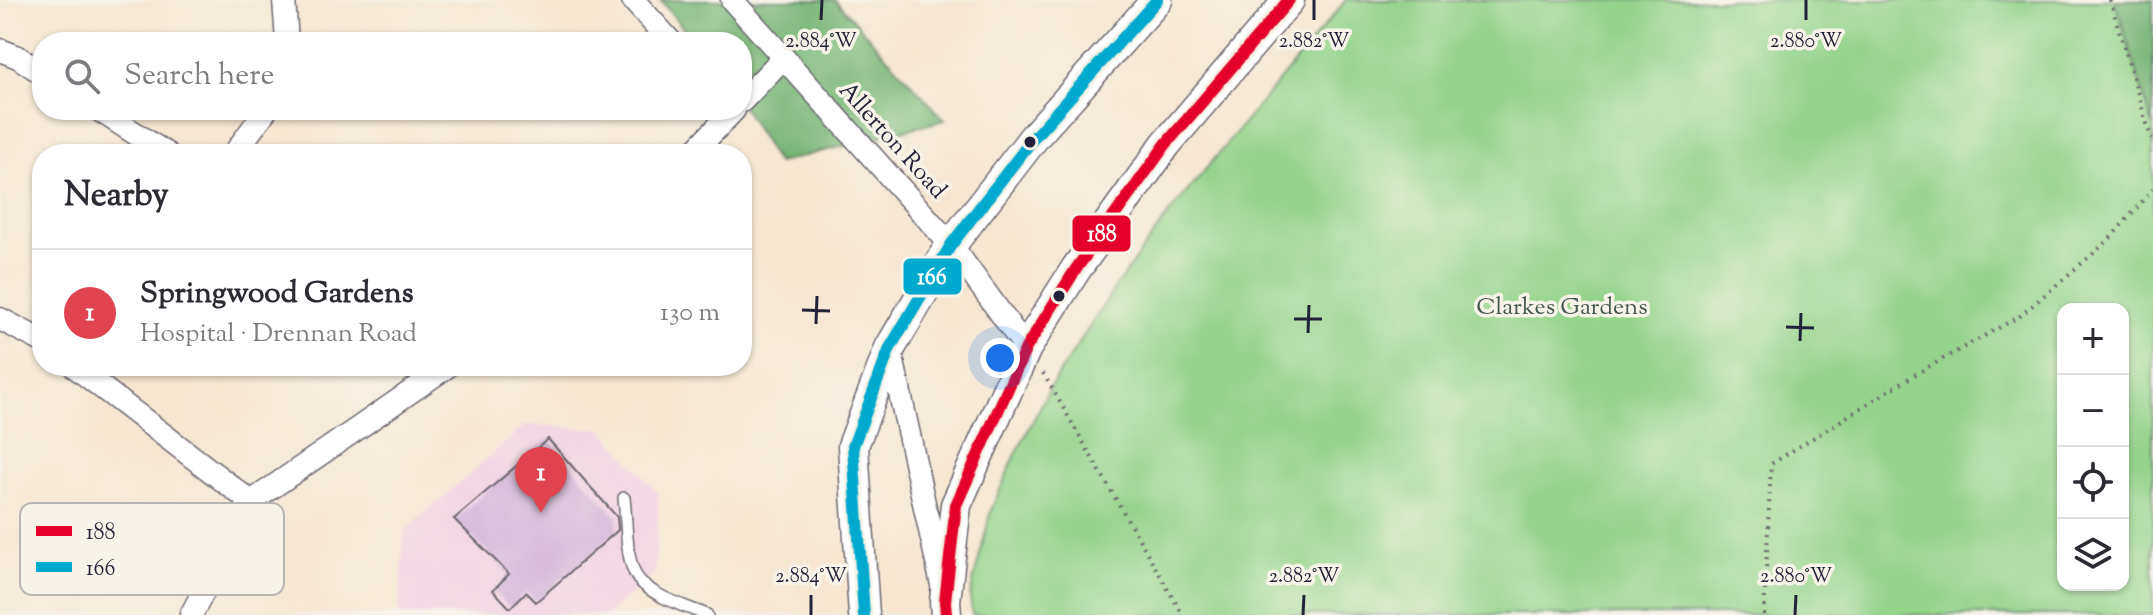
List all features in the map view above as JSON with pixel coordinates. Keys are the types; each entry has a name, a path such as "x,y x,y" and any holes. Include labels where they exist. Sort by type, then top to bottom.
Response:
{"main road":[{"path":"864,615 853,446 890,348 951,245 1035,136 1157,0"},
{"path":"946,608 956,505 1026,348 1076,269 1166,144 1289,0"}],"street":[{"path":"284,0 286,32"},
{"path":"633,0 662,32"},
{"name":"Allerton Road","path":"732,0 951,245 1026,348"},
{"path":"0,50 32,66"},
{"path":"752,91 783,58"},
{"path":"114,120 152,144"},
{"path":"241,144 259,120"},
{"path":"701,144 724,120"},
{"path":"0,319 32,336"},
{"path":"890,348 946,608"},
{"path":"87,376 251,502 427,376"},
{"path":"191,615 202,595"}],"lane":[{"path":"624,498 629,549 636,576 664,598 707,615"}],"path":[{"path":"2110,0 2153,144"},
{"path":"1764,615 1771,464 1914,375 2020,316 2108,241 2153,189"},
{"path":"1026,348 1183,615"}],"shaded area":[{"path":"525,425 602,429 659,494 655,573 607,615 402,615 399,611 404,532"}],"green space":[{"path":"660,0 835,0 945,120 777,163 751,120 752,32 687,32"},
{"name":"Clarkes Gardens","path":"1346,0 2115,0 2153,126 2153,615 972,615 970,595 991,510 1051,386 1118,283 1171,211"},
{"path":"2115,0 2153,0 2153,126"}],"building":[{"path":"548,439 617,517 618,530 536,602 526,592 510,608 493,590 509,574 454,519"}],"transit line":[{"name":"166","path":"864,615 853,446 890,348 951,245 1035,136 1157,0"},
{"name":"188","path":"946,615 956,505 1026,348 1076,269 1166,144 1289,0"}],"place":[{"name":"Springwood Gardens","path":"541,513"}]}
